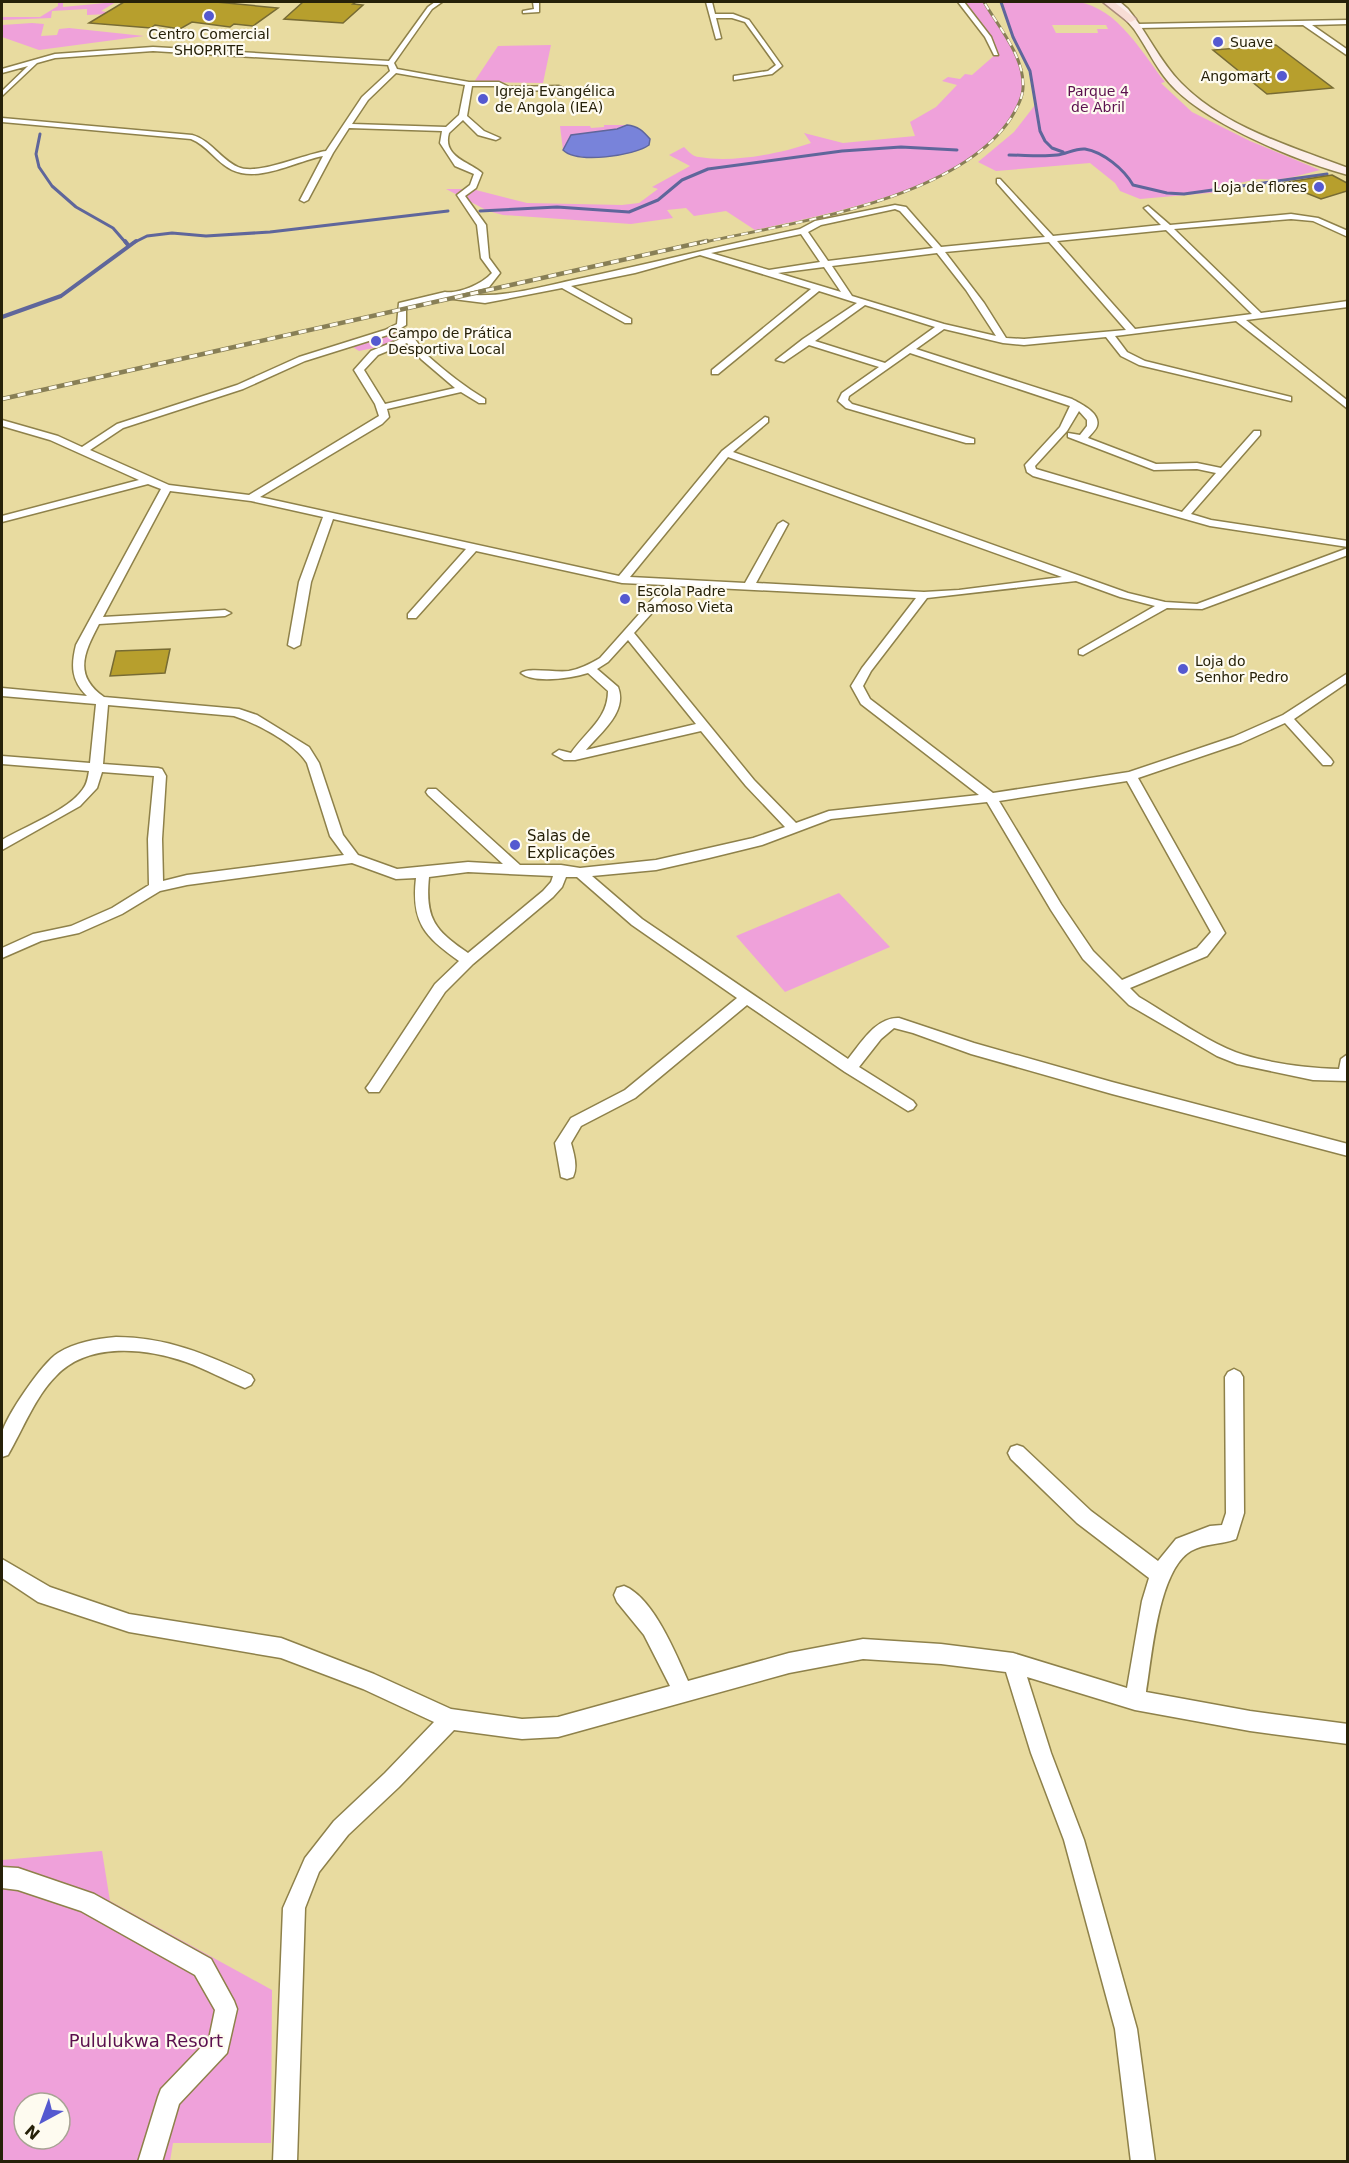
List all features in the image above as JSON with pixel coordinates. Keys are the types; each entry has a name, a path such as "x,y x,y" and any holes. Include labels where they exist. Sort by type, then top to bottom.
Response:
{"main road":[{"path":"1108,2 1134,23"},
{"path":"1121,3 1170,76 1196,104 1277,144 1347,172"}],"street":[{"path":"304,200 329,153 365,99 392,67 430,8 439,2"},
{"path":"525,12 537,11 536,2"},
{"path":"709,2 718,38"},
{"path":"961,2 988,37 996,54"},
{"path":"714,16 733,15 747,21 780,65 770,73 737,78"},
{"path":"1134,23 1347,22"},
{"path":"1305,23 1347,54"},
{"path":"2,71 39,60 72,54 153,50 392,67 469,84 499,84 508,89 560,88"},
{"path":"2,94 39,60"},
{"path":"348,126 445,129 464,116 469,84"},
{"path":"464,116 481,133 496,138"},
{"path":"2,120 192,137 203,140 211,152 242,170 267,168 306,156 329,153"},
{"path":"82,451 120,426 195,403 240,387 302,359 388,332 401,325 402,305 486,285 496,273 485,258 487,240 478,217 463,202 461,195 474,187 478,173 458,164 453,159 443,142 445,129"},
{"path":"1000,181 1133,332"},
{"path":"445,295 485,300 562,285 636,270 701,252 803,231 818,223 895,207 903,209 940,250 986,310 1003,340"},
{"path":"1148,208 1258,315"},
{"path":"766,272 940,250 1280,216 1307,216 1322,221 1347,235"},
{"path":"803,231 828,264 850,299"},
{"path":"701,252 942,326 1003,340 1024,342 1133,332 1347,304"},
{"path":"562,285 628,321"},
{"path":"715,372 818,288"},
{"path":"781,360 863,303"},
{"path":"1238,318 1347,406"},
{"path":"942,326 910,351 845,395 843,400 849,406 970,441"},
{"path":"388,332 405,332 424,357 462,389 482,401"},
{"path":"1109,334 1124,354 1142,363 1288,399"},
{"path":"251,498 300,466 384,417 383,407 362,378 359,370 365,359 382,348 410,339"},
{"path":"806,341 886,366"},
{"path":"910,351 1069,400 1075,406 1085,410 1092,420 1092,426 1082,438"},
{"path":"383,407 462,389"},
{"path":"1075,406 1074,413 1061,432 1030,465 1030,470 1037,474 1231,528 1347,544"},
{"path":"622,580 726,453 765,420"},
{"path":"2,423 54,438 146,481 167,488 251,498 622,580 924,595 959,593 1077,578"},
{"path":"1061,432 1154,467 1167,469 1203,465 1222,472"},
{"path":"1184,516 1257,433"},
{"path":"726,453 1124,595 1165,605 1198,607 1347,551"},
{"path":"2,519 146,481"},
{"path":"102,701 87,692 80,680 77,663 82,645 167,488"},
{"path":"294,645 305,582 329,515"},
{"path":"748,587 783,524"},
{"path":"412,616 472,548"},
{"path":"527,673 575,675 591,670 604,660 672,584"},
{"path":"924,595 866,670 857,686 865,701 991,798 1056,907 1088,955 1146,1010 1222,1052 1242,1060 1289,1067 1302,1072 1347,1070"},
{"path":"1083,652 1165,605"},
{"path":"95,621 225,613"},
{"path":"627,632 750,783 792,826"},
{"path":"575,756 608,719 616,704 615,690 591,670"},
{"path":"2,953 38,937 74,930 117,911 156,887 187,880 353,858 396,874 468,867 561,870 580,873 656,865 757,842 792,826 829,815 991,798 1131,776 1237,740 1287,718 1347,676"},
{"path":"2,692 235,712 253,718 305,750 313,763 337,836 353,858"},
{"path":"2,846 77,802 90,790 94,781 102,701"},
{"path":"1287,718 1327,762"},
{"path":"559,754 568,757 575,756 705,726"},
{"path":"2,760 152,770 160,776 155,839 156,887"},
{"path":"1120,987 1202,952 1218,933 1131,776"},
{"path":"432,792 515,868"},
{"path":"374,1088 440,988 468,960 548,894 557,884 561,870"},
{"path":"423,873 420,899 425,923 444,944 468,960"},
{"path":"580,873 638,922 850,1068 908,1105"},
{"path":"567,1173 567,1159 563,1143 576,1122 630,1094 747,997"},
{"path":"850,1068 885,1026 895,1022 946,1040 1118,1092 1221,1120 1347,1150"},
{"path":"2,1449 48,1371 68,1354 90,1346 141,1344 189,1355 245,1380"},
{"path":"1135,1700 1152,1602 1160,1575 1183,1545 1210,1535 1229,1533 1235,1513 1234,1377"},
{"path":"1017,1454 1084,1517 1160,1575"},
{"path":"2,1568 45,1595 129,1623 281,1648 367,1681 450,1719 522,1729 558,1727 789,1663 863,1649 941,1653 1012,1663 1135,1700 1250,1721 1347,1734"},
{"path":"624,1594 641,1611 655,1632 682,1692"},
{"path":"1012,1663 1041,1753 1074,1840 1126,2029 1143,2162"},
{"path":"285,2162 294,1908 312,1865 341,1828 392,1780 450,1719"},
{"path":"2,1878 18,1879 86,1902 204,1967 226,2009 219,2045 169,2097 150,2162"}],"green space":[{"name":"Parque 4 de Abril","path":"1069,1 1092,6 1117,22 1128,33 1165,82 1161,83 1192,112 1250,141 1320,170 1275,180 1259,179 1224,186 1220,192 1140,199 1120,191 1115,183 1090,163 996,171 978,162 1014,132 1035,105 1030,70 1009,28 1003,2","holes":["1052,25 1106,25 1108,29 1097,29 1098,33 1056,33"]},
{"path":"58,2 63,2 63,7 116,2 101,11 111,13 109,14 87,15 87,9 52,11 51,18 2,20 2,17 40,17 58,6"},
{"path":"961,2 984,2 1019,63 1023,90 1016,109 998,135 972,158 900,192 861,205 755,230 726,211 694,216 686,208 667,210 673,218 631,224 503,215 488,211 446,189 472,189 527,203 622,205 639,203 658,189 652,187 690,166 669,155 684,147 697,157 726,159 770,154 811,143 804,133 843,143 915,136 910,122 936,107 957,85 942,81 948,77 960,79 965,74 972,75 996,54 988,37"},
{"path":"44,24 41,36 57,35 59,29 69,28 144,36 39,50 2,37 2,25"},
{"path":"551,45 543,83 474,82 498,46"},
{"path":"604,125 627,125 617,129 571,135 563,150 560,126 590,126 591,128 604,127"},
{"name":"Campo de Prática Desportiva Local","path":"393,331 402,342 359,351 353,347 350,339"},
{"path":"839,893 890,947 785,992 736,936"},
{"name":"Pululukwa Resort","path":"102,1851 110,1901 272,1990 271,2143 173,2143 170,2161 2,2162 2,1860"}],"water":[{"path":"627,125 643,131 650,139 649,145 642,149 606,157 580,157 563,150 571,135 617,129"}],"building":[{"name":"Centro Comercial SHOPRITE","path":"124,2 216,2 278,8 253,26 234,24 230,27 192,22 180,29 155,25 151,28 89,23"},
{"path":"303,2 356,2 353,4 363,5 343,23 284,19"},
{"name":"Angomart","path":"1276,45 1333,88 1267,94 1213,50"},
{"name":"Loja de flores","path":"1332,175 1347,183 1347,191 1321,199 1281,183"},
{"path":"170,649 165,673 110,676 116,651"}],"waterway":[{"path":"1001,2 1013,37 1030,71 1040,131 1052,148 1063,152"},
{"path":"40,134 36,154 39,167 52,186 76,207 113,228 126,243"},
{"path":"480,211 557,207 629,212 658,200 682,180 708,169 842,151 901,147 957,150"},
{"path":"1009,155 1051,156 1085,149 1112,162 1133,185 1167,193 1184,194 1327,174"},
{"path":"134,243 147,236 172,233 206,236 270,232 448,211"},
{"path":"125,241 128,245"},
{"path":"2,317 61,296 134,243"}],"railway":[{"path":"700,243 780,227 870,204 913,188 953,169 986,146 1011,118 1018,106 1023,84 1019,62 984,2"},
{"path":"2,399 707,241"}],"place":[{"name":"Centro Comercial SHOPRITE","path":"209,16"},
{"name":"Suave","path":"1218,42"},
{"name":"Angomart","path":"1282,76"},
{"name":"Igreja Evangélica de Angola (IEA)","path":"483,99"},
{"name":"Loja de flores","path":"1319,187"},
{"name":"Campo de Prática Desportiva Local","path":"376,341"},
{"name":"Escola Padre Ramoso Vieta","path":"625,599"},
{"name":"Loja do Senhor Pedro","path":"1183,669"},
{"name":"Salas de Explicações","path":"515,845"}]}
